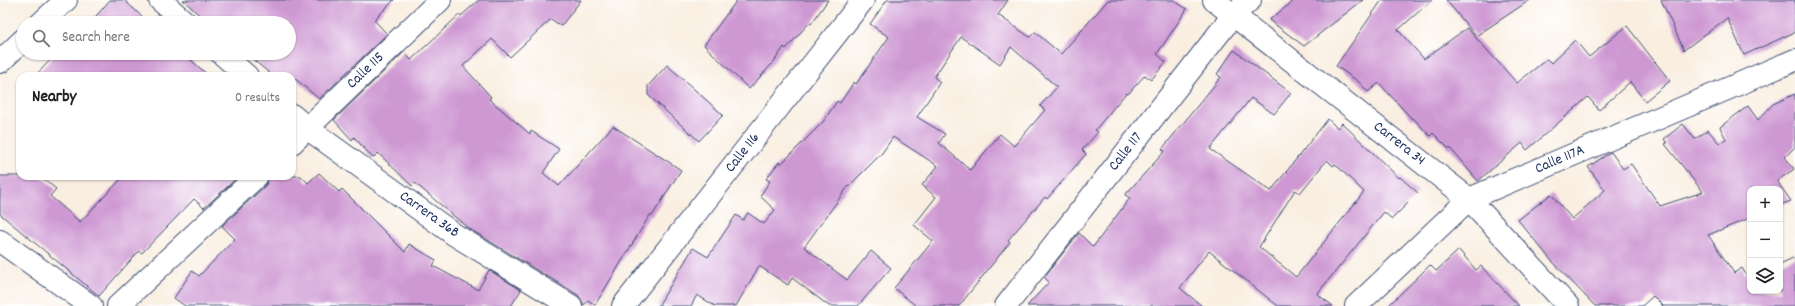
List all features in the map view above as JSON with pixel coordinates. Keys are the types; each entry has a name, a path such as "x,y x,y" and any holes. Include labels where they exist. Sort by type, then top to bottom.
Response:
{"street":[{"path":"49,16 66,0"},
{"path":"160,0 178,16"},
{"name":"Calle 115","path":"297,129 440,0"},
{"name":"Calle 116","path":"623,306 864,0"},
{"name":"Carrera 34","path":"1214,0 1234,14 1468,199 1568,306"},
{"name":"Calle 117","path":"1006,306 1234,14 1250,0"},
{"path":"0,62 16,47"},
{"path":"229,60 242,72"},
{"name":"Calle 117A","path":"1356,306 1468,199 1795,60"},
{"name":"Carrera 36B","path":"297,129 455,235 571,306"},
{"path":"118,306 253,180"},
{"path":"0,241 91,306"}],"building":[{"path":"110,0 124,0 142,16 96,16"},
{"path":"183,0 394,0 374,20 387,34 319,99 296,79 296,72 268,72 254,60 296,60 296,16 200,16"},
{"path":"479,0 581,0 561,26 551,19 510,57 492,39 463,66 491,97 489,99 530,134 531,131 559,149 543,173 559,186 613,126 681,170 652,216 650,215 595,305 588,300 584,305 578,295 468,228 415,183 412,186 378,153 373,158 354,137 352,140 334,120 404,52 411,60 460,14 461,16"},
{"path":"737,0 828,0 811,24 809,23 786,49 784,47 773,63 749,89 704,45"},
{"path":"887,0 1008,0 998,15 1030,37 1035,32 1061,54 1108,0 1173,0 1187,9 1157,54 1166,62 1151,80 1145,75 1128,94 1126,93 1095,130 1098,132 1082,150 1086,154 1047,199 1045,197 1008,240 1010,242 959,306 916,306 894,288 933,241 914,225 936,197 922,185 938,166 893,137 882,153 847,188 804,247 847,280 871,251 891,268 858,306 829,306 792,278 788,285 759,266 736,306 715,306 697,295 691,306 658,306 693,248 708,257 736,215 743,220 748,213 764,224 775,210 760,196 770,181 766,179 779,162 781,164 823,122 837,101 840,103 854,82 856,84 889,37 870,24","holes":["961,37 1000,64 1011,47 1057,87 1040,106 1045,110 1014,146 1000,134 970,170 939,143 945,134 917,117 940,82 934,77"]},
{"path":"1295,0 1363,0 1304,46 1269,20"},
{"path":"1382,0 1432,0 1398,30 1424,59 1467,28 1517,83 1547,59 1551,63 1575,40 1589,57 1627,26 1670,81 1645,101 1630,82 1599,110 1588,97 1527,150 1522,143 1478,181 1450,148 1449,149 1433,133 1430,136 1379,83 1368,92 1359,82 1336,66"},
{"path":"1446,0 1530,0 1476,36"},
{"path":"1661,0 1795,0 1795,32 1744,55 1727,18 1684,50"},
{"path":"1234,50 1291,93 1274,114 1251,98 1210,149 1271,191 1328,119 1337,128 1342,123 1399,178 1400,177 1418,193 1392,219 1384,212 1317,294 1333,306 1278,306 1209,251 1180,288 1202,306 1027,306 1049,282 1044,277 1079,233 1093,247 1130,198 1125,195 1165,151 1162,149 1221,77 1217,74","holes":["1327,160 1333,166 1335,164 1364,192 1296,277 1259,247 1295,190 1300,193"]},
{"path":"50,60 191,60 204,72 39,72"},
{"path":"667,65 723,115 699,141 648,95 648,86"},
{"path":"1795,94 1795,147 1785,157 1794,169 1777,181 1780,186 1747,186 1747,219 1708,235 1734,273 1742,268 1747,276 1747,294 1783,294 1783,263 1795,257 1795,306 1663,306 1653,296 1642,306 1595,306 1551,260 1518,220 1551,194 1572,219 1605,190 1588,167 1611,152 1623,169 1631,164 1660,206 1703,192 1665,144 1667,143 1664,139 1683,124 1695,139 1708,130 1719,143 1726,139 1720,127 1748,106 1758,120 1773,104"},
{"path":"319,173 339,192 342,189 405,252 409,244 436,260 433,266 478,290 489,270 521,290 511,306 185,306 174,298 192,271 199,276 235,239 222,226 266,185 268,180 296,180 296,176 301,176 308,183"},
{"path":"0,176 16,176 16,180 45,180 56,189 50,196 80,222 120,180 235,180 204,208 194,199 142,253 139,251 99,296 0,214"},
{"path":"1783,190 1791,201 1783,204"},
{"path":"1459,250 1476,270 1481,266 1519,306 1388,306 1430,265 1436,271"}]}
